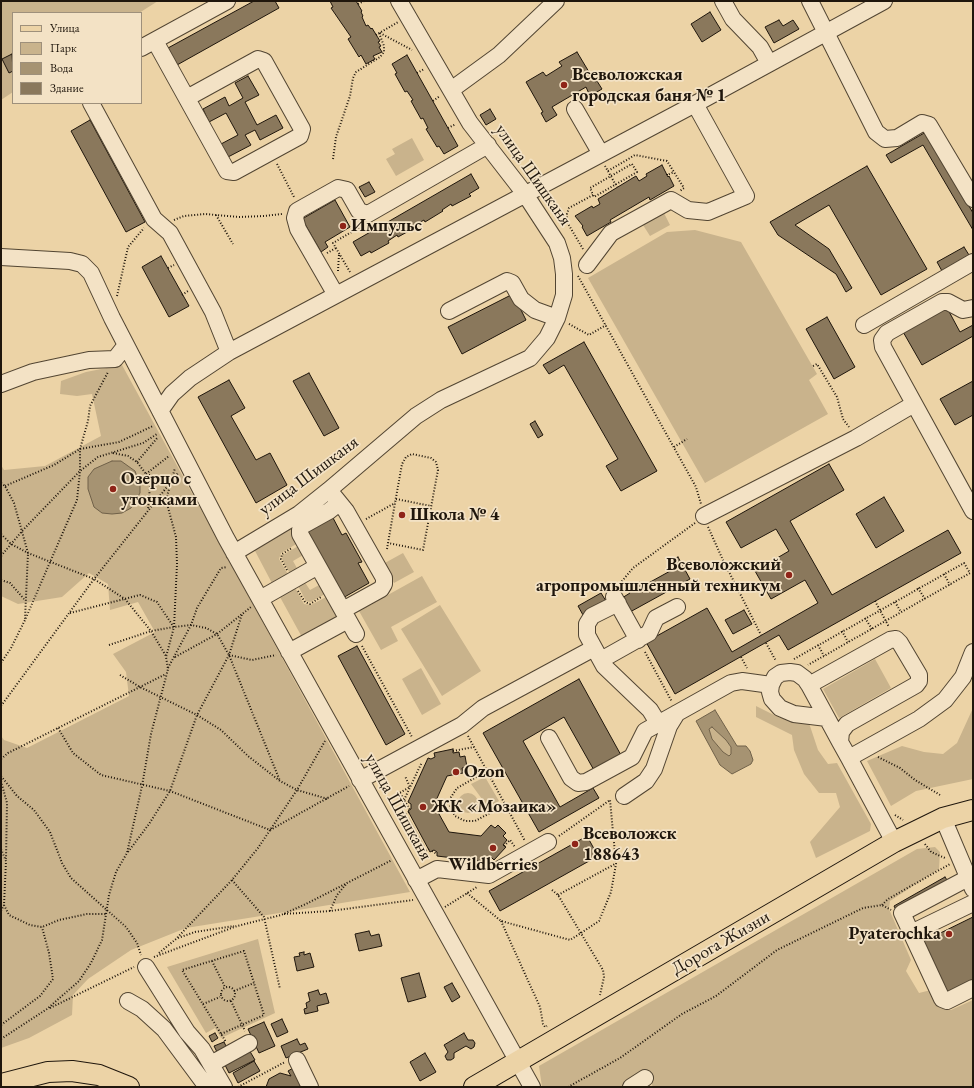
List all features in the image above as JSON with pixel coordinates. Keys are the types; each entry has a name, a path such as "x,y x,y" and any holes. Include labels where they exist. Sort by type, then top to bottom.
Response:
{"main road":[{"name":"Дорога Жизни","path":"474,1087 894,842 943,818 973,810"},
{"path":"1,1084 48,1072 72,1071 99,1075 129,1087"}],"street":[{"path":"142,48 227,1"},
{"name":"улица Шишканя","path":"399,1 470,122 525,194 556,243 562,258 564,295 557,318 547,338 530,358 441,400 416,416 299,514 231,560 260,599 360,780 410,855 416,880 532,1087"},
{"path":"451,90 499,55 556,1"},
{"path":"723,1 733,19 760,47 769,63"},
{"path":"810,1 876,132 885,139 897,138 922,123 929,125 973,199"},
{"path":"164,420 172,394 190,378 229,352 695,104 884,1"},
{"path":"155,41 227,171 234,172 300,136 302,129 264,61 258,59 187,98"},
{"path":"92,104 157,222 170,234 213,312 229,352"},
{"path":"584,266 612,233 671,200 688,210 708,212 746,196 695,104"},
{"path":"576,109 600,154"},
{"path":"336,295 298,229 295,218 299,210 338,188 347,190 359,211 368,214 488,145"},
{"path":"1,257 70,261 82,264 91,273 164,420 187,462 231,560"},
{"path":"864,325 973,262"},
{"path":"449,311 507,281 512,283 521,299 535,310 557,318"},
{"path":"973,308 963,310 948,302 942,302 887,333 882,340 883,348 973,511"},
{"path":"1,384 47,369 89,360 115,359 126,345"},
{"path":"704,516 856,438 914,404"},
{"path":"289,652 345,615 380,589 384,584 384,578 354,526 329,490"},
{"path":"339,503 329,511 302,526 300,534 356,634"},
{"path":"260,599 318,566"},
{"path":"638,640 616,600 592,616 586,624 587,635 604,666 650,710 658,723"},
{"path":"360,780 462,724 483,708 598,654 638,640 649,634 656,618 677,607"},
{"path":"809,685 890,640 896,639 900,643 919,675 919,680 916,685 847,724 841,732 840,742"},
{"path":"849,758 919,719 945,700 963,677 973,652"},
{"path":"549,738 571,778 578,783 586,782 632,756 645,731 658,723 678,706 731,683 776,679 790,672 797,674 805,679 809,685 894,842"},
{"path":"776,679 772,699 786,712 827,718"},
{"path":"617,798 646,781 654,769 669,726 678,706"},
{"path":"943,818 959,862 971,884 902,913 942,999 947,1001 973,988"},
{"path":"416,880 437,869 489,875 548,842"},
{"path":"911,933 973,903"},
{"path":"149,962 187,1032 202,1049 224,1087"},
{"path":"128,1001 142,1009 164,1030 207,1087"},
{"path":"211,1064 249,1043"},
{"path":"297,1060 310,1087"},
{"path":"631,1087 645,1078"}],"path":[{"path":"358,4 364,1"},
{"path":"376,35 400,21"},
{"path":"379,33 405,47"},
{"path":"333,159 336,137 350,96 352,78 356,72 380,57 384,52 384,46 379,33"},
{"path":"117,297 128,247 157,222 184,216 264,216 299,210 271,152"},
{"path":"600,154 617,187"},
{"path":"608,171 635,156 667,161 684,188 671,200"},
{"path":"593,195 590,188 632,164 637,172 569,208 567,222 606,325 696,487 704,516 723,560 761,635"},
{"path":"667,174 674,172"},
{"path":"216,215 233,244"},
{"path":"356,229 333,242 357,283"},
{"path":"557,318 589,335 606,325"},
{"path":"1,663 11,648 25,620 77,500 80,471 80,449 88,421 90,406 115,359"},
{"path":"813,366 817,364 837,397 844,419 856,438"},
{"path":"5,486 54,465 80,449 119,442 164,420"},
{"path":"1,556 23,530 80,471 98,457 143,443 164,420"},
{"path":"137,462 164,420"},
{"path":"674,447 687,438"},
{"path":"146,474 180,448"},
{"path":"166,657 174,627 176,537 166,500 180,448"},
{"path":"113,453 128,456 137,462 146,474 150,486 148,511"},
{"path":"387,550 388,543 402,464 406,457 412,454 431,458 436,462 438,470 423,550 388,543"},
{"path":"1,706 94,579 187,462"},
{"path":"146,474 171,482"},
{"path":"1,483 5,486 14,503 23,530 28,554 24,599 25,620"},
{"path":"396,499 431,506"},
{"path":"354,526 395,503"},
{"path":"616,600 615,592 633,568 704,516"},
{"path":"1,534 10,544 28,554 94,579 125,598 151,631 166,657 168,669"},
{"path":"127,853 142,786 151,734 166,674 191,625 197,608 221,568 231,560"},
{"path":"791,660 964,563 970,573 803,668"},
{"path":"944,574 950,585"},
{"path":"1,580 10,583 24,599"},
{"path":"918,588 925,599"},
{"path":"69,613 140,595 156,602 174,627"},
{"path":"174,658 217,634 260,599"},
{"path":"875,601 888,625"},
{"path":"895,602 901,612"},
{"path":"48,1009 79,981 92,963 102,940 109,895 116,872 127,853 149,824 170,791 197,715 229,655 242,614"},
{"path":"866,618 872,629"},
{"path":"109,645 151,631 191,625 206,628 217,634 229,655 280,781"},
{"path":"842,631 848,642"},
{"path":"356,634 424,758 404,800"},
{"path":"638,640 673,703 678,706"},
{"path":"766,643 776,679"},
{"path":"818,645 824,656"},
{"path":"229,655 252,660 289,652"},
{"path":"797,657 800,662"},
{"path":"365,661 369,658"},
{"path":"1,759 8,753 166,674"},
{"path":"120,675 160,698 197,715 221,730 248,756 280,781 297,790 328,799"},
{"path":"381,690 385,688"},
{"path":"397,720 401,718"},
{"path":"462,724 531,851"},
{"path":"58,728 73,753 101,775 142,786 170,791 270,830 360,780"},
{"path":"149,962 176,939 232,880 258,848 297,790 332,729"},
{"path":"453,751 474,747"},
{"path":"864,750 900,768 915,780 940,795"},
{"path":"487,771 457,788 451,796 450,807 456,816 464,821 475,821 505,804"},
{"path":"1,776 17,796 34,810 50,832 62,863 71,878 108,909 126,927 149,962"},
{"path":"405,776 410,787"},
{"path":"1,781 7,803 4,905 1,911"},
{"path":"387,800 410,787"},
{"path":"398,819 409,811 400,793"},
{"path":"467,893 501,921 570,940 599,921 611,892 616,864 617,798"},
{"path":"922,841 931,852 959,862"},
{"path":"1,849 6,861"},
{"path":"281,915 306,904 347,882 410,855 429,849"},
{"path":"432,851 437,854"},
{"path":"568,1087 620,1058 682,1014 716,996 777,950 863,908 882,905 888,899 959,862"},
{"path":"558,895 616,864"},
{"path":"440,910 482,883 489,875"},
{"path":"232,880 264,918 280,989"},
{"path":"330,911 337,895 347,882"},
{"path":"552,890 558,895 603,970 604,977 599,999"},
{"path":"1,1039 48,1009 149,962 237,926 264,918 281,915 330,911 426,899"},
{"path":"4,905 9,915 30,925 42,926 58,920 87,914 106,914"},
{"path":"882,905 898,914 902,913"},
{"path":"501,921 540,1007 543,1024 545,1027 551,1023"},
{"path":"1,1025 40,996 53,979 49,953 42,926"},
{"path":"176,939 215,927 237,926"},
{"path":"244,951 264,1015 221,1034 182,970 212,960 244,951"},
{"path":"212,960 225,987"},
{"path":"234,991 254,983"},
{"path":"225,987 229,987 234,991 235,995 232,1001"},
{"path":"220,997 220,993 225,987"},
{"path":"203,1004 220,997"},
{"path":"220,997 227,1002 232,1001"},
{"path":"232,1001 243,1025"},
{"path":"238,1087 289,1060 297,1060"},
{"path":"245,1083 247,1087"},
{"path":"168,1087 194,1087"}],"green space":[{"path":"1,1 158,1 141,12 12,12 12,93 1,100"},
{"path":"412,138 424,160 396,176 386,159 395,154 392,149"},
{"path":"664,213 670,225 650,236 643,225"},
{"path":"695,230 741,242 817,374 809,380 828,414 705,483 588,278 667,232"},
{"path":"122,365 410,892 186,928 131,950 88,979 73,995 72,1015 29,1038 1,1048 1,736 4,740 27,748 129,696 126,672 113,654 155,632 138,602 110,610 108,584 89,573 62,597 18,604 1,596 1,465 4,470 45,466 101,436 92,394 77,396 60,394 61,381 86,372"},
{"path":"289,526 298,543 281,553 279,559 290,578 274,587 254,549"},
{"path":"300,545 305,554 293,561 298,570 292,577 282,559 283,555"},
{"path":"403,553 414,572 394,583 383,564"},
{"path":"422,576 437,602 391,627 398,641 381,650 359,611"},
{"path":"304,581 310,590 321,584 327,593 310,602 306,601 296,582"},
{"path":"293,584 304,604 311,605 328,596 341,618 303,639 280,597"},
{"path":"440,605 481,671 442,696 401,629"},
{"path":"875,659 891,688 839,718 823,689"},
{"path":"421,668 441,704 422,715 402,679"},
{"path":"756,706 780,718 809,723 818,750 828,764 837,763 871,824 870,831 816,858 810,842 840,807 836,793 819,793 804,774 794,750 792,735 756,717"},
{"path":"973,708 973,779 916,791 891,806 867,761 902,746 924,752 943,754 957,743"},
{"path":"712,727 731,747 732,754 729,756 723,752 712,739 709,729"},
{"path":"485,777 499,801 484,809 482,799 471,784"},
{"path":"468,793 475,796 478,803 475,810 468,813 461,810 458,803 461,796"},
{"path":"409,817 425,846 418,850 402,821"},
{"path":"935,847 940,852 939,869 890,901 889,909 911,960 906,971 919,993 931,990 939,1007 951,1010 973,1000 973,1087 653,1087 646,1072 627,1087 542,1087 539,1066 917,849"},
{"path":"258,939 275,1013 221,1038 215,1028 206,1033 167,967"}],"water":[{"path":"112,461 121,461 135,471 140,485 140,493 131,508 122,513 112,514 102,513 94,507 88,489 88,477 94,469"},
{"path":"715,710 737,746 746,746 750,751 753,760 751,764 732,774 720,765 696,721","holes":["712,727 731,747 731,754 729,756 723,752 712,739 709,729"]}],"building":[{"path":"254,1 275,1 279,8 177,65 168,48"},
{"path":"330,1 356,1 362,11 362,17 366,26 368,25 371,29 372,28 380,41 378,42 381,46 379,47 382,52 373,56 375,59 366,64 361,55 359,57 348,39 351,37 331,8 333,7"},
{"path":"710,12 721,30 702,42 691,24"},
{"path":"779,20 783,26 793,20 799,29 774,43 765,27"},
{"name":"Всеволожская городская баня № 1","path":"577,52 595,82 597,81 602,89 590,96 586,87 552,107 557,115 546,122 541,113 543,112 526,82 543,72 546,76 562,66 559,62"},
{"path":"12,54 12,72 9,73 2,59"},
{"path":"407,55 458,146 444,154 439,146 437,147 426,129 428,128 423,118 421,119 411,101 413,100 407,91 405,92 395,74 397,73 392,64"},
{"path":"248,76 259,95 245,102 257,125 276,115 283,128 260,140 255,130 245,135 251,145 228,157 221,144 238,135 226,113 209,122 203,109 225,97 229,106 243,98 235,83"},
{"path":"490,109 496,119 486,125 480,115"},
{"path":"90,120 145,222 126,232 71,131"},
{"path":"926,132 973,213 973,230 923,145 891,163 886,155"},
{"path":"662,165 674,186 650,200 649,197 610,220 611,222 587,236 582,227 583,226 575,216 592,206 593,208 600,204 598,199 636,176 639,181 647,176 646,174"},
{"path":"867,166 927,269 881,295 829,205 795,225 829,249 852,288 846,292 836,274 778,235 770,222"},
{"path":"471,174 479,188 469,194 471,196 452,206 451,204 442,210 443,211 425,222 424,220 415,225 416,227 398,237 397,235 388,241 389,243 371,253 370,251 361,256 353,242"},
{"path":"369,182 375,192 365,197 359,187"},
{"path":"335,200 350,227 325,242 328,247 321,252 302,219"},
{"path":"964,247 969,255 942,271 937,262"},
{"path":"161,256 189,306 169,317 142,267"},
{"path":"513,294 526,320 462,354 448,327"},
{"path":"946,306 960,332 973,325 973,336 922,365 902,330"},
{"path":"827,317 855,367 834,379 806,329"},
{"path":"584,342 657,471 621,491 606,466 618,459 564,365 549,374 543,365"},
{"path":"309,373 339,428 324,436 293,381"},
{"path":"229,380 245,408 231,416 256,460 270,453 287,485 256,503 198,397"},
{"path":"973,381 973,415 955,425 940,399"},
{"path":"535,421 543,435 538,438 530,424"},
{"name":"Всеволожский агропромышленный техникум","path":"829,464 844,490 790,521 832,595 948,530 961,553 788,650 779,635 675,694 646,642 707,608 732,652 818,603 805,580 771,599 755,571 789,551 776,529 741,548 726,522"},
{"path":"884,497 904,531 876,548 856,514"},
{"path":"332,516 342,535 346,533 362,562 358,563 369,583 341,599 304,532"},
{"path":"678,557 690,579 630,612 622,598 630,593 628,589 640,582 643,586 672,570 668,563"},
{"path":"601,593 606,601 583,615 578,606"},
{"path":"744,610 752,624 733,634 725,620"},
{"path":"357,646 405,734 386,745 338,656"},
{"path":"579,679 622,757 595,772 564,717 523,741 560,807 593,788 599,798 539,832 483,733"},
{"name":"ЖК «Мозаика»","path":"453,749 453,753 459,752 460,757 465,756 467,767 462,768 463,773 447,776 434,805 449,832 481,836 491,825 495,828 498,825 506,833 503,836 507,840 503,845 506,847 494,860 491,857 487,858 486,862 437,856 437,852 434,850 430,852 408,811 411,809 411,804 408,802 428,758 431,759 435,757 434,753"},
{"path":"587,836 598,856 500,911 489,891"},
{"path":"945,877 949,883 897,912 894,906"},
{"path":"973,917 973,985 945,999 918,944"},
{"path":"369,931 371,936 379,934 382,946 359,951 355,934"},
{"path":"304,952 304,955 310,953 314,967 297,971 294,957 300,956 299,953"},
{"path":"419,973 426,997 408,1002 401,978"},
{"path":"452,983 460,997 452,1002 444,987"},
{"path":"318,990 320,995 326,993 329,1003 317,1006 318,1011 305,1014 304,1009 307,1008 306,1003 310,1001 308,993"},
{"path":"282,1019 288,1032 277,1037 271,1024"},
{"path":"264,1022 275,1046 259,1053 248,1029"},
{"path":"215,1033 218,1038 212,1042 209,1036"},
{"path":"464,1033 468,1040 473,1040 475,1043 474,1047 471,1049 466,1046 454,1053 454,1058 447,1060 445,1056 448,1052 444,1045"},
{"path":"297,1039 300,1045 305,1043 308,1049 286,1058 281,1046"},
{"path":"224,1042 228,1050 218,1054 214,1046"},
{"path":"248,1048 255,1060 229,1073 223,1061"},
{"path":"425,1053 436,1072 420,1081 410,1062"},
{"path":"254,1061 260,1071 238,1083 233,1073"},
{"path":"295,1067 304,1084 298,1087 266,1087 269,1079 280,1073 291,1076 288,1071"}],"place":[{"name":"Всеволожская городская баня № 1","path":"564,85"},
{"name":"Импульс","path":"343,226"},
{"name":"Озерцо с уточками","path":"113,489"},
{"name":"Школа № 4","path":"402,515"},
{"name":"Всеволожский агропромышленный техникум","path":"789,575"},
{"name":"Ozon","path":"456,772"},
{"name":"ЖК «Мозаика»","path":"423,807"},
{"name":"Всеволожск 188643","path":"575,844"},
{"name":"Wildberries","path":"493,848"},
{"name":"Pyaterochka","path":"949,934"}]}
